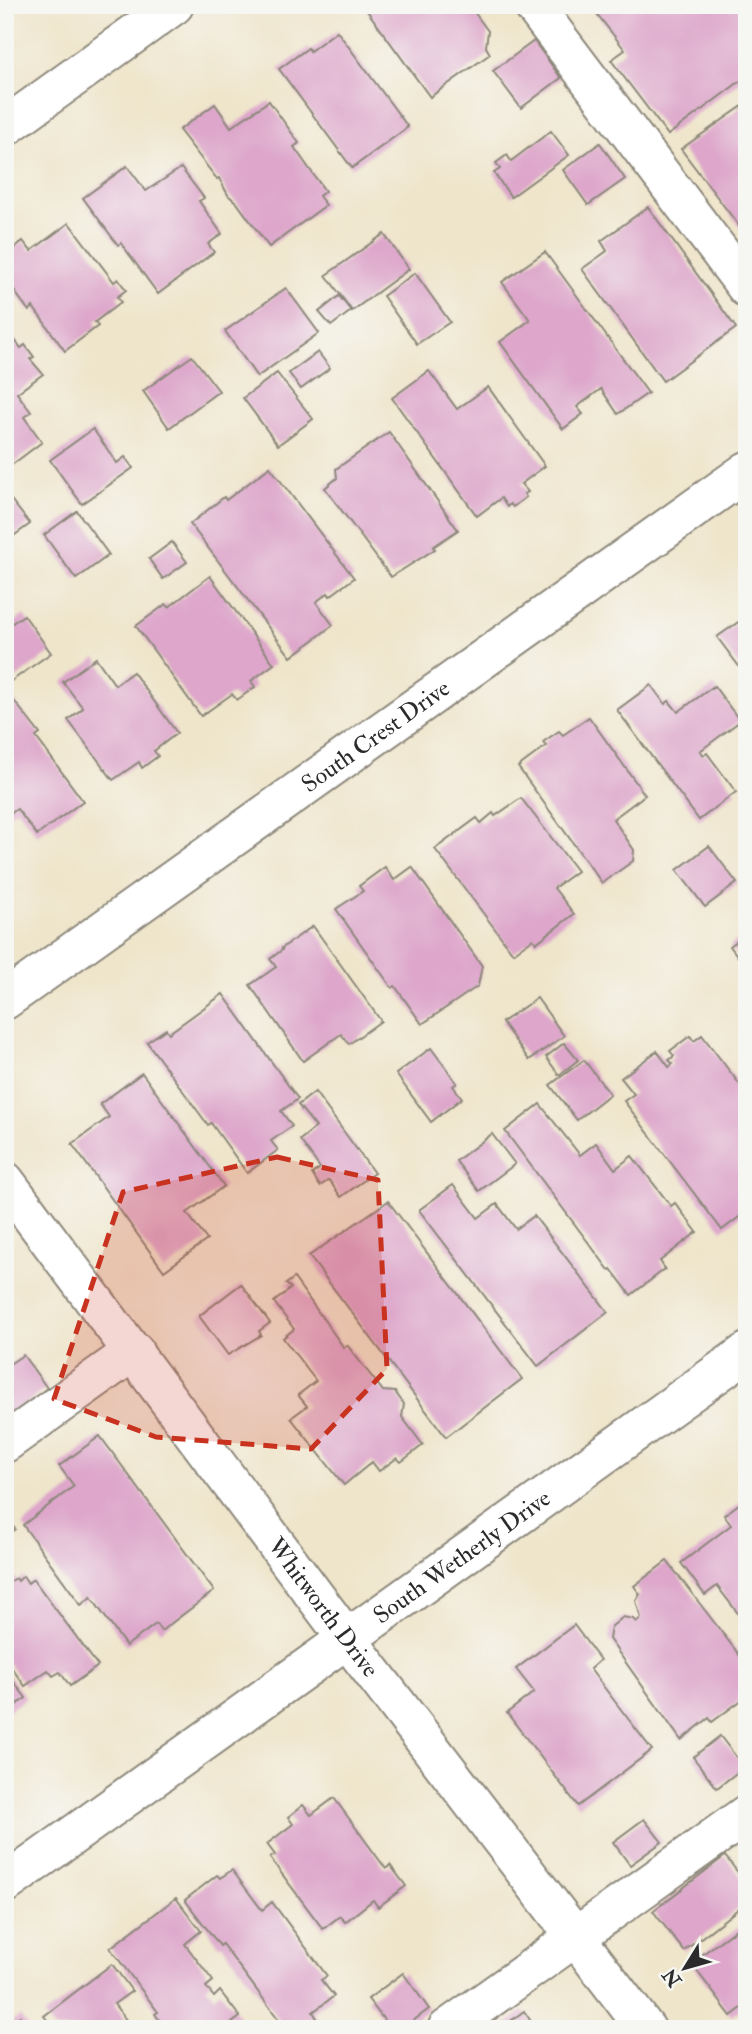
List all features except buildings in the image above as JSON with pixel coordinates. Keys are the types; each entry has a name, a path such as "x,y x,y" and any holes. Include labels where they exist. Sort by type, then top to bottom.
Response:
{"street":[{"path":"5,127 174,5"},
{"path":"533,5 747,288"},
{"name":"South Crest Drive","path":"5,1000 747,471"},
{"name":"Whitworth Drive","path":"5,1181 347,1639 646,2029"},
{"path":"5,1443 134,1351"},
{"name":"South Wetherly Drive","path":"5,1884 747,1352"},
{"path":"447,2029 747,1814"}],"highlighted area":[{"path":"277,1157 378,1180 387,1369 311,1449 156,1437 54,1399 123,1192"}]}
